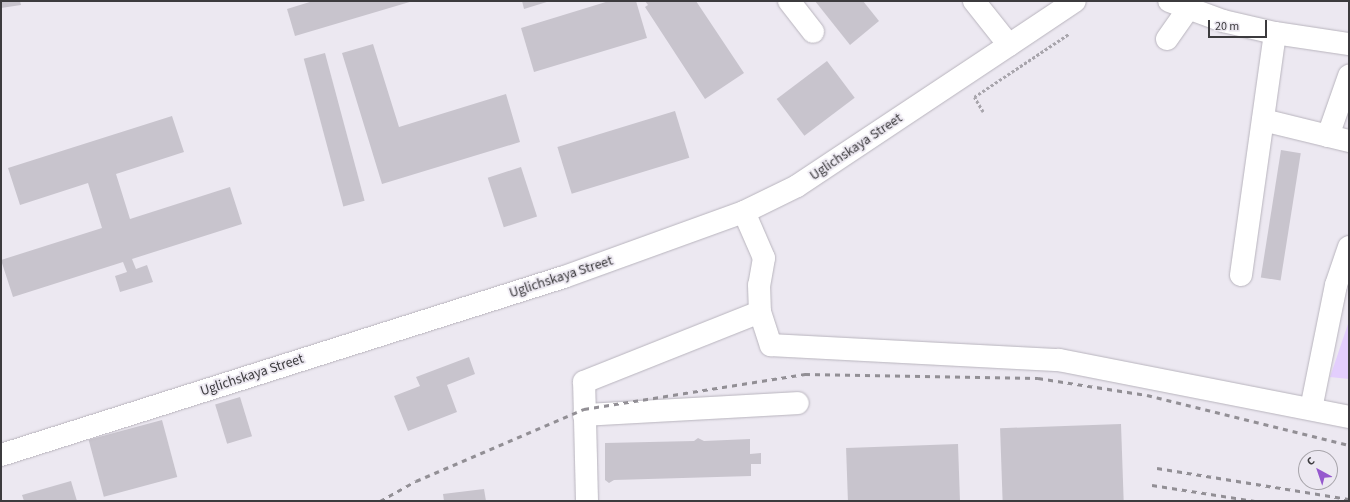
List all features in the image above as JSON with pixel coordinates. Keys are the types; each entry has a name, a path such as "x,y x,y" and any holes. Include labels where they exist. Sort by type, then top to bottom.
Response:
{"street":[{"path":"789,1 813,32"},
{"path":"974,1 1009,45"},
{"name":"Uglichskaya Street","path":"1,455 564,277 744,212 797,186 1075,1"},
{"path":"1167,39 1179,5 1223,21 1275,33 1349,44"},
{"path":"1241,276 1275,33"},
{"path":"1328,136 1349,76"},
{"path":"1263,120 1349,141"},
{"path":"744,212 764,258 759,285 760,312 771,345 1059,360 1311,408 1349,418"},
{"path":"1311,408 1336,286 1349,247"},
{"path":"588,501 584,382 760,312"},
{"path":"584,415 798,403"}],"path":[{"path":"983,112 974,97 1069,34"}],"shaded area":[{"path":"1349,321 1349,379 1330,377"}],"building":[{"path":"1,1 20,1 21,5 1,8"},
{"path":"313,1 413,1 295,36 287,9"},
{"path":"522,1 550,1 524,9"},
{"path":"609,1 636,1 647,38 534,72 521,28"},
{"path":"645,1 696,1 744,73 705,99 645,7 648,5"},
{"path":"815,1 863,1 879,21 850,45"},
{"path":"373,44 399,127 506,94 520,142 382,184 342,53"},
{"path":"325,53 365,201 343,206 304,59"},
{"path":"827,61 855,98 804,136 777,99"},
{"path":"675,111 689,158 572,194 557,147"},
{"path":"172,116 184,152 116,174 130,219 230,187 242,224 132,259 136,269 147,265 153,282 120,292 115,276 127,272 123,262 13,297 1,260 102,228 88,183 20,205 8,168"},
{"path":"1281,150 1301,153 1281,281 1261,277"},
{"path":"521,167 537,216 504,227 488,178"},
{"path":"469,357 475,374 447,385 457,412 408,431 394,396 420,386 416,377"},
{"path":"240,397 252,436 227,444 215,405"},
{"path":"162,420 177,477 104,497 89,440"},
{"path":"1121,424 1124,501 1003,501 1000,428"},
{"path":"698,438 704,441 750,439 750,454 761,453 761,464 751,464 751,476 614,480 609,483 605,480 605,443 694,441"},
{"path":"958,444 960,501 848,501 846,448"},
{"path":"71,481 77,501 24,501 22,495"},
{"path":"484,489 486,501 444,501 443,494"}],"railway":[{"path":"380,501 416,481 584,409 805,374 1038,378 1147,395 1349,445"},
{"path":"1157,468 1349,499"},
{"path":"1152,485 1255,501"}]}
